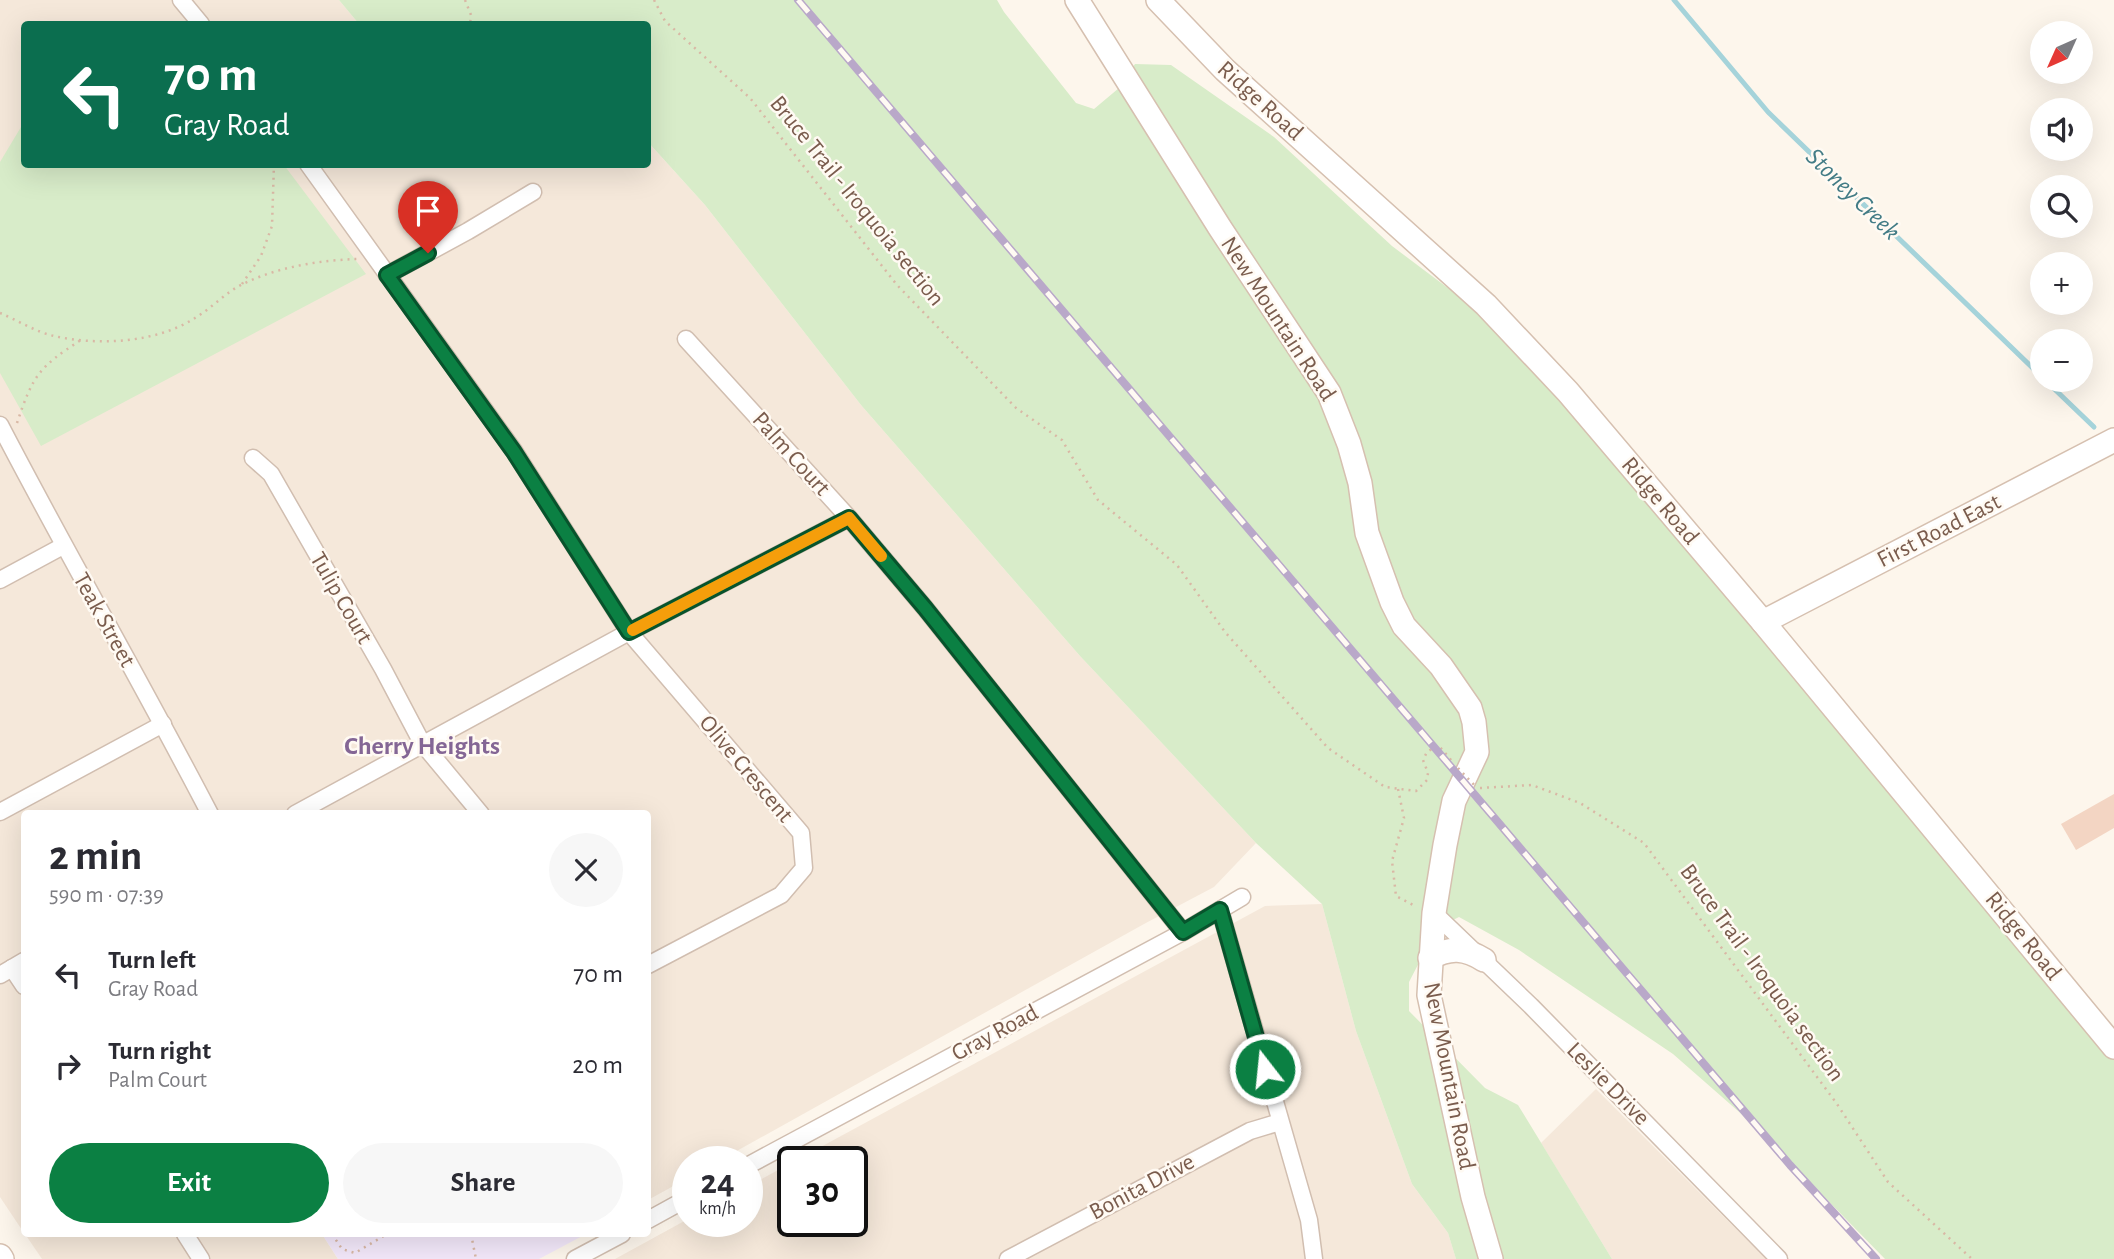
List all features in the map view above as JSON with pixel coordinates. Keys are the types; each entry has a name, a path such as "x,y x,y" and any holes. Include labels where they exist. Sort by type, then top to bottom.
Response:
{"main road":[{"name":"New Mountain Road","path":"1077,0 1220,228 1329,393 1349,444 1360,483 1367,533 1392,602 1404,626 1441,666 1470,708 1477,752 1454,801 1434,915 1429,995 1473,1197 1491,1259"},
{"name":"Ridge Road","path":"1158,0 1234,78 1486,305 1568,392 1763,622 2114,1047"},
{"name":"First Road East","path":"1763,622 2114,440"},
{"path":"1430,958 1456,949 1471,952 1484,960"}],"street":[{"path":"181,0 198,21"},
{"name":"Olive Crescent","path":"310,168 514,452 629,632 801,833 804,868 781,895 651,963"},
{"path":"387,275 533,192"},
{"name":"Palm Court","path":"686,339 849,518 925,608 1183,932"},
{"name":"Teak Street","path":"0,425 208,810"},
{"name":"Tulip Court","path":"253,458 271,474 383,669 422,743"},
{"path":"302,810 629,632 849,518"},
{"path":"0,580 63,546"},
{"path":"0,812 163,724"},
{"path":"422,743 478,810"},
{"name":"Gray Road","path":"763,1157 1183,932 1241,897"},
{"path":"1220,910 1308,1220 1314,1259"},
{"name":"Leslie Drive","path":"1434,915 1484,960 1779,1259"},
{"name":"Bonita Drive","path":"1008,1259 1250,1131 1280,1122"},
{"path":"651,1218 672,1207"},
{"path":"187,1237 201,1259"},
{"path":"575,1259 616,1237"}],"path":[{"path":"465,0 471,15 470,21"},
{"name":"Bruce Trail - Iroquoia section","path":"654,0 665,21 750,98 897,285 1016,408 1062,440 1098,500 1177,565 1225,632 1328,748 1385,787 1416,791 1427,780 1428,773 1423,760 1427,752 1438,745 1477,789 1532,785 1580,803 1644,843 1837,1104 1888,1182 1972,1259"},
{"path":"242,284 261,256 272,226 274,168"},
{"path":"0,313 52,336 81,340 137,339 194,320 242,284 305,263 377,259"},
{"path":"10,445 28,391 41,370 81,340"},
{"path":"1398,789 1404,818 1392,861 1396,896 1434,915"},
{"path":"334,1237 342,1249 355,1253 382,1237"},
{"path":"472,1237 476,1259"}],"shaded area":[{"path":"0,0 339,0 356,21 21,21 21,168 651,168 651,145 705,205 861,405 1080,656 1256,843 1214,887 746,1146 672,1146 672,1187 651,1198 651,810 21,810 21,1228 0,1197"},
{"path":"1322,904 1356,1031 1412,1184 1448,1233 1456,1259 615,1259 672,1228 672,1237 763,1237 763,1178 777,1171 777,1237 868,1237 868,1146 822,1146 1265,906"},
{"path":"1596,1089 1766,1259 1612,1259 1541,1143"},
{"path":"27,1237 324,1237 338,1259 42,1259"},
{"path":"324,1237 580,1237 539,1259 338,1259"}],"green space":[{"path":"339,0 997,0 1076,103 1094,109 1119,88 1135,64 1171,65 1274,137 1392,246 1533,352 2114,1051 2114,1259 1885,1259 1754,1125 1673,1054 1519,950 1459,917 1437,928 1409,982 1409,1011 1485,1088 1518,1105 1612,1259 1456,1259 1448,1233 1412,1184 1356,1031 1322,904 1256,843 1080,656 861,405 705,205 651,145 651,21 356,21"},
{"path":"21,127 21,168 286,168 366,274 41,446 0,373 0,162"}],"building":[{"path":"2114,794 2114,828 2076,850 2061,824"}],"waterway":[{"name":"Stoney Creek","path":"1674,0 1768,112 2030,365"},
{"name":"Stoney Creek","path":"2058,392 2094,427"}],"railway":[{"path":"798,0 1790,1165 1876,1259"}],"slow traffic":[{"path":"633,630 849,518 881,556"}],"district":[{"name":"Cherry Heights","path":"422,746"}],"route":[{"path":"428,253 387,275 514,452 629,632 849,518 925,608 1183,932 1220,910 1265,1069"}]}
